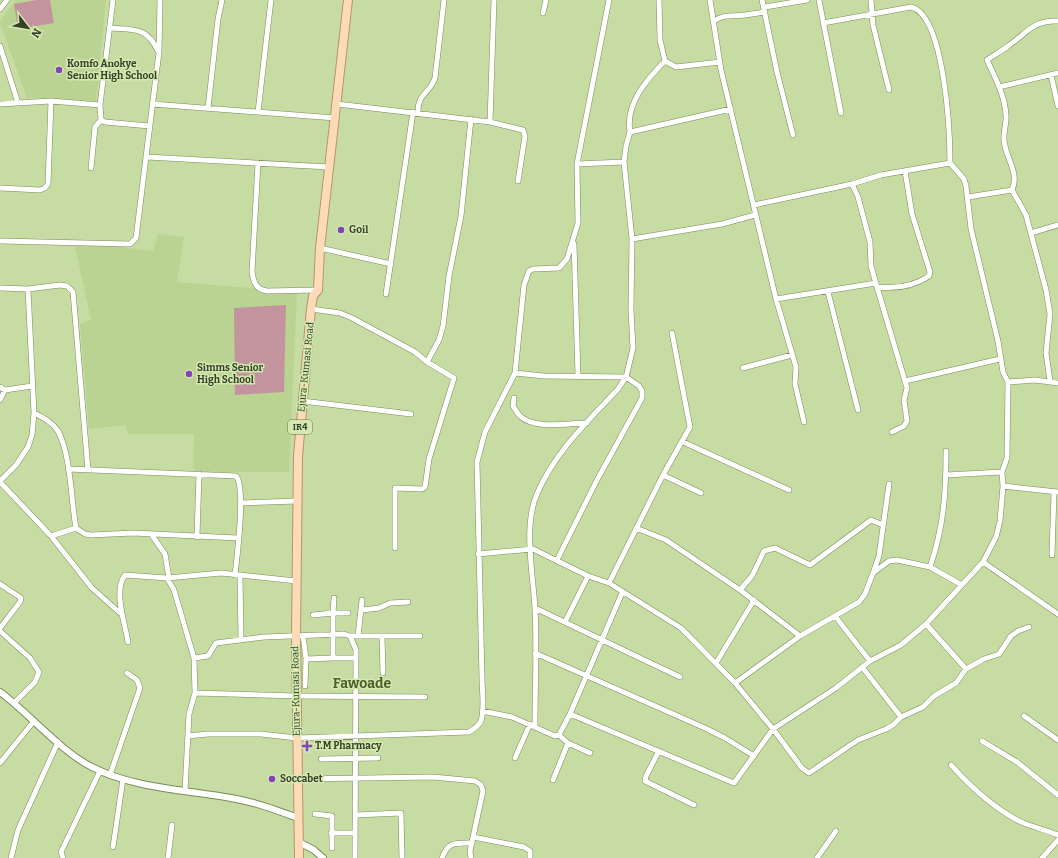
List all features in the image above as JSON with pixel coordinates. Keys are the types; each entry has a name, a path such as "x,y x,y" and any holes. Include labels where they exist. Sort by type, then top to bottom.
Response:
{"main road":[{"name":"Ejura-Kumasi Road","path":"299,858 297,696 299,635 296,581 298,456 311,309 313,296 318,290 320,248 348,0"}],"street":[{"path":"0,9 7,0"},
{"path":"91,168 95,127 101,120 100,105 111,28 113,0"},
{"path":"0,241 130,244 136,238 159,52 160,0"},
{"path":"208,108 218,19 222,0"},
{"path":"258,112 272,0"},
{"path":"386,294 415,113 419,100 434,83 444,0"},
{"path":"490,122 494,0"},
{"path":"544,13 546,0"},
{"path":"188,736 261,734 297,738 470,732 478,726 481,721 477,462 484,432 515,373 524,285 527,277 533,269 559,268 567,259 574,241 578,223 577,164 609,0"},
{"path":"659,0 660,40 665,61"},
{"path":"710,0 720,62 754,205 755,215 762,237 776,299 796,367 795,384 804,422"},
{"path":"762,0 777,72 793,135"},
{"path":"714,21 720,17 730,14 744,15 807,0"},
{"path":"819,0 841,113"},
{"path":"871,0 873,25 889,90"},
{"path":"570,714 732,783 735,782 773,729 836,688 870,661 901,645 926,624 960,584 983,562 996,537 1000,521 1003,486 1002,472 1007,458 1008,382 1003,372 998,341 971,229 968,197 964,179 950,164 950,140 944,72 926,19 919,10 911,7 823,23"},
{"path":"1012,190 1015,185 1015,176 1004,140 1006,116 999,87 987,60 1007,47 1031,26 1048,21 1058,21"},
{"path":"111,28 138,30 145,33 153,39 159,52"},
{"path":"0,46 18,103"},
{"path":"665,61 676,66 720,62"},
{"path":"515,758 533,725 536,653 535,608 529,548 533,506 536,495 556,459 618,389 626,377 633,348 631,310 632,238 624,162 630,132 628,122 642,86 665,61"},
{"path":"999,87 1058,72"},
{"path":"1051,75 1058,106"},
{"path":"0,104 51,101 100,105"},
{"path":"0,188 40,190 45,188 48,184 51,101"},
{"path":"152,104 335,118"},
{"path":"337,104 471,119 523,130 525,136 518,181"},
{"path":"630,132 731,109"},
{"path":"427,362 439,340 444,326 449,276 461,216 471,133 471,119"},
{"path":"101,120 115,123 150,126"},
{"path":"147,157 329,167"},
{"path":"577,164 624,162"},
{"path":"258,163 252,272 254,283 260,289 267,291 318,290"},
{"path":"754,205 852,184 881,175 950,164"},
{"path":"776,299 876,285 903,288 923,281 929,276 930,272 912,214 904,171"},
{"path":"852,184 858,197 870,242 872,266 876,285 907,388 904,400 907,421 904,426 892,432"},
{"path":"968,197 1012,190"},
{"path":"1012,190 1026,215 1046,290 1050,314 1046,353 1050,381"},
{"path":"632,238 722,224 755,215"},
{"path":"1031,232 1058,225"},
{"path":"574,241 578,375"},
{"path":"320,248 391,264"},
{"path":"0,288 28,289 60,285 67,286 73,292 88,470"},
{"path":"28,289 34,413 32,435 28,447 16,465 0,481 51,536 92,588 120,613 126,628 128,642"},
{"path":"828,292 858,410"},
{"path":"311,309 340,313 352,318 415,352 427,362 454,378 445,403 429,459 425,487 422,489 395,488 395,548"},
{"path":"609,583 663,475 683,442 690,427 672,333"},
{"path":"744,368 792,355"},
{"path":"905,382 1000,359"},
{"path":"515,373 544,376 578,375 626,377 639,386 642,391 642,398 597,480 557,560"},
{"path":"1008,382 1050,381 1058,383"},
{"path":"0,387 5,390 32,386"},
{"path":"0,400 5,390"},
{"path":"514,398 513,406 520,416 530,421 543,425 587,423"},
{"path":"302,401 411,414"},
{"path":"34,413 48,420 57,430 62,441 68,469 76,528 85,534 151,534 238,538"},
{"path":"683,442 789,490"},
{"path":"930,567 937,547 946,499 946,451"},
{"path":"68,469 236,476 239,482 241,503 238,538 241,640"},
{"path":"946,476 1002,472"},
{"path":"197,537 199,474"},
{"path":"663,475 701,493"},
{"path":"735,683 800,636 858,602 865,594 879,556 889,484"},
{"path":"1003,486 1056,492 1052,555"},
{"path":"241,503 297,501"},
{"path":"740,590 752,576 764,551 775,548 810,565 871,520 884,525"},
{"path":"51,536 76,528"},
{"path":"636,528 666,540 754,600 800,636"},
{"path":"151,534 165,554 168,578 174,590 194,658 195,693 189,714 185,791"},
{"path":"478,554 529,548 588,576 609,583 622,593 681,628 735,683 773,729 802,768 809,773 858,740 893,725 901,717 915,712 923,707 934,696 952,686 966,669 984,659 999,654 1011,636 1018,631 1029,627"},
{"path":"873,573 889,561 897,560 930,567 960,584"},
{"path":"983,562 1058,614"},
{"path":"120,613 122,605 119,585 124,575 168,578 220,573 296,581"},
{"path":"565,622 588,576"},
{"path":"0,584 21,598 20,602 0,628"},
{"path":"559,735 570,714 622,593"},
{"path":"333,658 334,598"},
{"path":"358,636 362,600"},
{"path":"716,663 754,600"},
{"path":"362,610 378,608 390,603 408,602"},
{"path":"535,608 680,677"},
{"path":"313,615 348,613"},
{"path":"835,616 870,661"},
{"path":"926,624 966,669"},
{"path":"0,631 30,658 39,672 35,682 14,703"},
{"path":"194,658 208,656 216,643 241,640 299,635 344,634 350,636 420,636"},
{"path":"299,635 306,659 305,686"},
{"path":"350,636 356,650 357,758 355,777 355,858"},
{"path":"382,636 383,673"},
{"path":"536,653 586,677 705,728 754,756"},
{"path":"306,659 356,658"},
{"path":"862,667 901,717"},
{"path":"110,775 140,688 137,680 127,673"},
{"path":"0,692 58,742 90,766 100,771 124,779 185,791 255,802 298,818"},
{"path":"195,693 297,696 425,697"},
{"path":"482,711 512,717 555,736 559,735 568,743 590,753"},
{"path":"1024,716 1058,740"},
{"path":"0,763 34,721"},
{"path":"982,741 998,749 1058,795"},
{"path":"11,858 18,830 58,742"},
{"path":"553,780 568,743"},
{"path":"659,751 646,776 645,781 694,805"},
{"path":"321,759 378,758"},
{"path":"951,765 978,793 1026,824 1058,835"},
{"path":"63,858 61,852 100,771"},
{"path":"298,779 433,777 475,781 481,785 483,791 470,858"},
{"path":"113,847 124,779"},
{"path":"356,815 401,813 402,858"},
{"path":"315,814 331,815 332,848"},
{"path":"168,858 172,825"},
{"path":"817,858 836,831"},
{"path":"332,833 356,833"},
{"path":"442,858 446,848 453,843 473,840 524,847 530,851 530,858"},
{"path":"1042,858 1058,840"},
{"path":"299,842 314,850 323,858"}],"shaded area":[{"name":"Komfo Anokye Senior High School","path":"16,0 106,0 96,101 27,98 0,23"},
{"path":"37,0 50,0 54,23 18,29 14,4"},
{"name":"Simms Senior High School","path":"158,234 184,237 177,282 297,292 289,472 198,472 193,468 194,434 128,434 125,425 89,429 80,324 91,320 75,246 111,246 153,251"},
{"path":"286,305 284,392 235,395 234,308"}],"place":[{"name":"Komfo Anokye Senior High School","path":"59,70"},
{"name":"Goil","path":"341,230"},
{"name":"Simms Senior High School","path":"189,374"},
{"name":"T.M Pharmacy","path":"307,746"},
{"name":"Soccabet","path":"272,779"}],"district":[{"name":"Fawoade","path":"362,683"}]}
